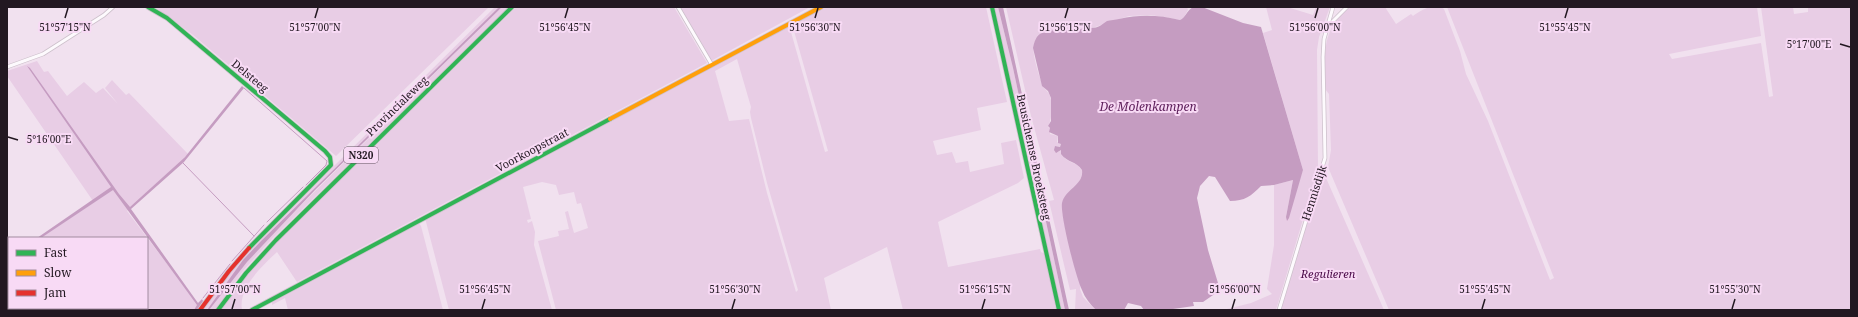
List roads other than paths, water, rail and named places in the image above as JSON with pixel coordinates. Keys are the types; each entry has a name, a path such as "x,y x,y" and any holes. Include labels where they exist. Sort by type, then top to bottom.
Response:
{"main road":[{"name":"Delsteeg","path":"148,7 167,18 331,157 332,165 254,243 227,273 200,310"},
{"name":"Provincialeweg","path":"218,310 231,290 253,264 378,136 512,7"},
{"name":"Voorkoopstraat","path":"252,310 821,7"},
{"name":"Beusichemse Broeksteeg","path":"992,7 1007,71 1037,220 1059,310"}],"street":[{"path":"7,67 43,54 104,15 113,7"},
{"path":"678,7 712,65"},
{"name":"Hennisdijk","path":"1279,310 1325,158 1323,57 1324,39 1333,7"},
{"path":"1328,26 1347,7"}],"water":[{"path":"499,7 502,7 315,190 247,262 209,310 207,310 243,260 262,240"},
{"path":"998,7 1003,7 1069,310 1065,310 1013,68"},
{"name":"De Molenkampen","path":"1202,7 1243,23 1261,27 1303,170 1289,218 1287,221 1286,217 1293,180 1274,185 1261,186 1247,197 1240,200 1230,201 1215,177 1209,176 1200,186 1197,198 1208,250 1218,283 1216,293 1203,302 1193,302 1194,306 1166,310 1144,310 1141,306 1128,303 1124,310 1096,310 1086,298 1079,283 1069,246 1062,210 1064,198 1080,180 1082,170 1080,167 1066,159 1061,154 1061,150 1056,153 1054,150 1055,146 1060,147 1061,144 1058,143 1058,136 1049,132 1050,128 1048,126 1051,121 1051,98 1048,91 1042,86 1033,48 1038,35 1045,32 1096,27 1107,21 1135,16 1165,17 1180,20 1184,18 1191,8"},
{"path":"27,66 30,68 119,194 130,207 185,157 242,86 244,88 184,162 131,209 198,303 202,299 203,301 197,310 194,310 197,305 113,190 42,237 38,237 111,187"}],"waterway":[{"path":"244,88 327,161 326,165 306,185"},
{"path":"183,163 254,236"},
{"path":"267,222 303,187"},
{"path":"232,261 264,225"},
{"path":"203,298 230,264"}],"park label":[{"name":"Regulieren","path":"1328,274"}]}
